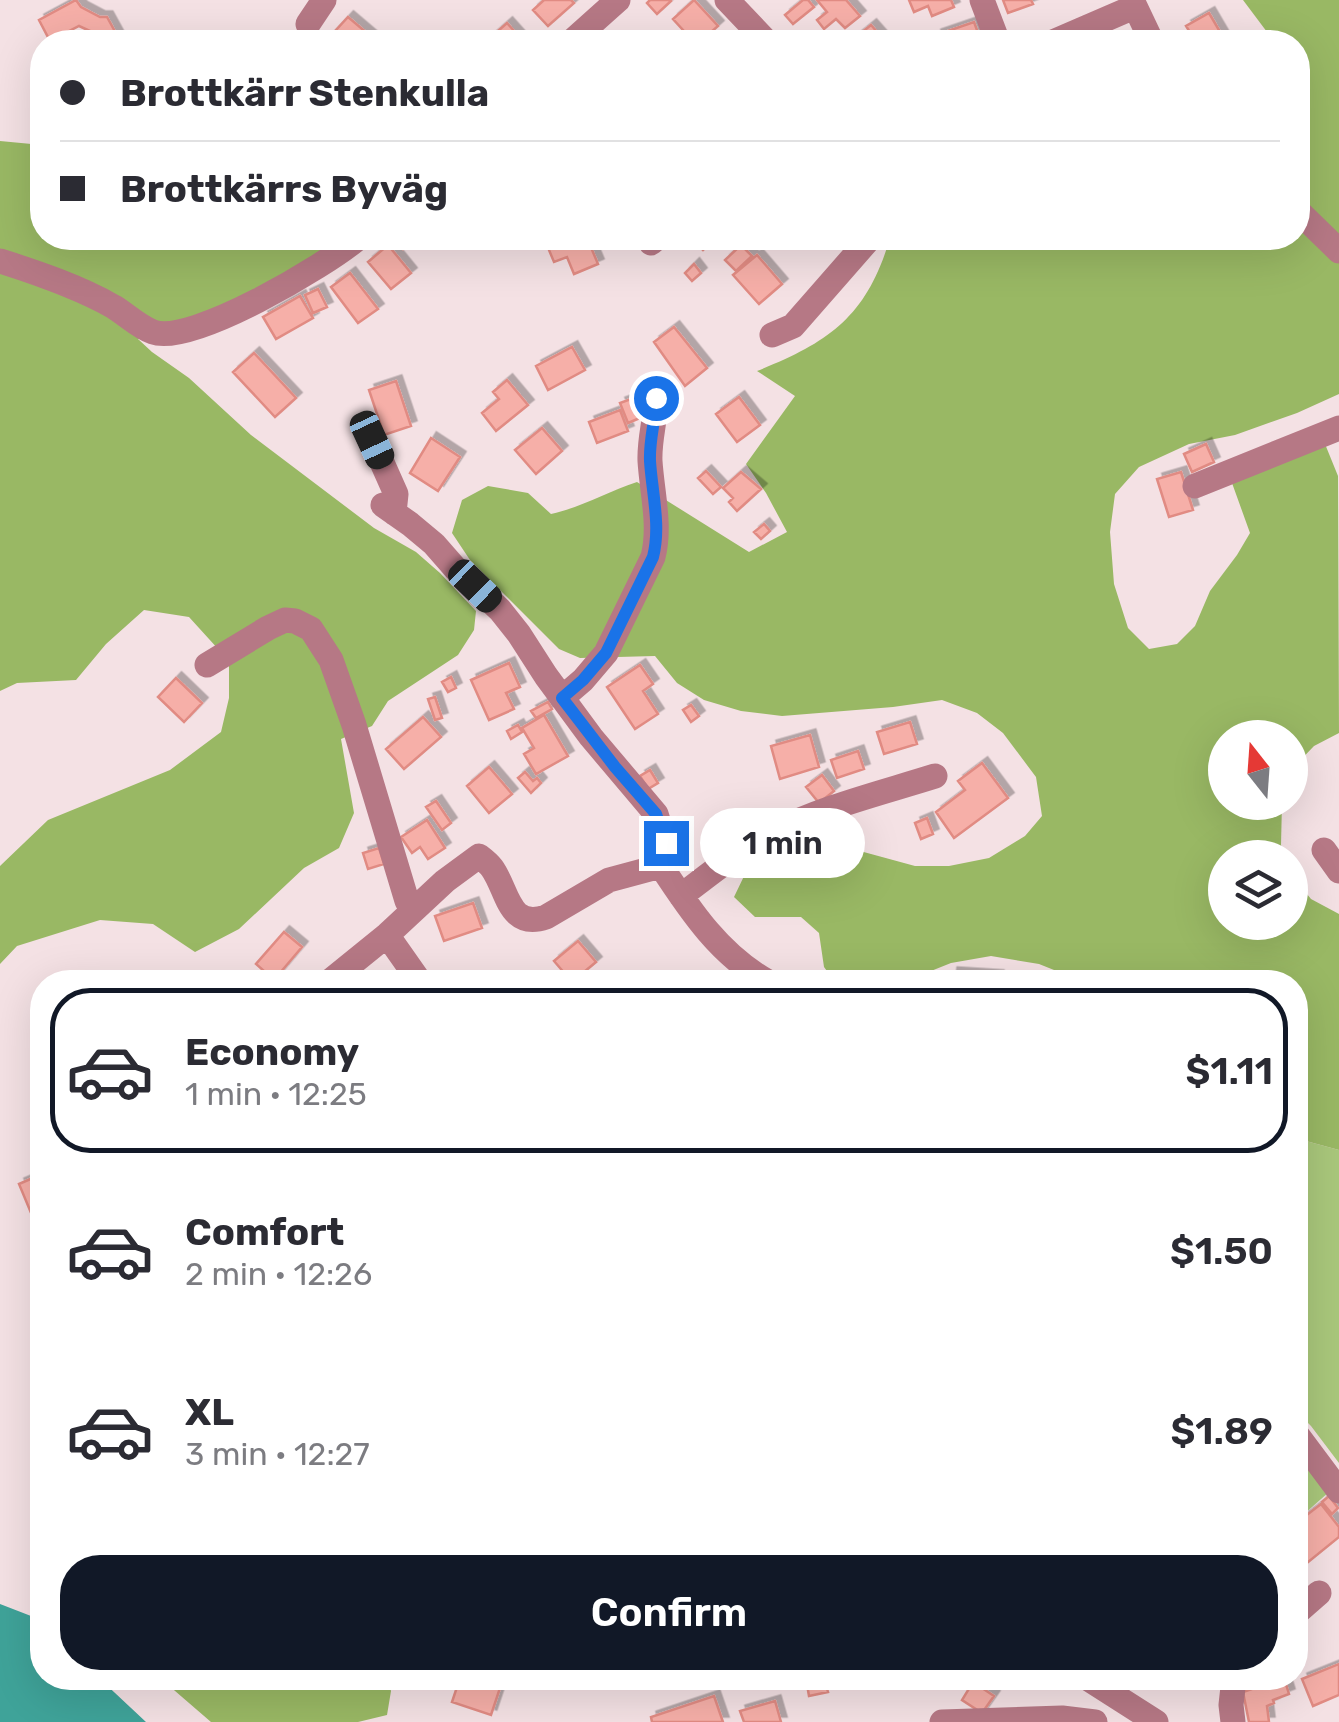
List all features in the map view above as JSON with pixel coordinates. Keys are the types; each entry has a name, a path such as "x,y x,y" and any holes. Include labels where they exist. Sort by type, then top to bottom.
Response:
{"street":[{"path":"308,24 324,0"},
{"path":"584,30 618,0"},
{"path":"727,0 755,30"},
{"path":"982,0 993,30"},
{"path":"1078,30 1133,3 1146,30"},
{"path":"1310,222 1339,250"},
{"path":"0,261 114,307 151,332 176,334 218,319 305,275 343,250"},
{"path":"772,335 793,326 860,250"},
{"path":"562,698 606,653 653,557 657,542 650,435 656,398"},
{"path":"1195,486 1339,428"},
{"path":"372,440 396,494 388,509 434,544 500,610 562,698 656,814 666,843 662,866 680,896 724,950 752,970"},
{"path":"207,665 285,620 311,629 331,660 406,901 413,909"},
{"path":"680,896 769,834 936,776"},
{"path":"1324,850 1339,872"},
{"path":"344,970 445,881 480,856 493,869 518,916 536,920 609,880 662,866"},
{"path":"387,935 412,970"},
{"path":"1308,1449 1339,1491"},
{"path":"1308,1602 1318,1593"},
{"path":"1107,1690 1156,1722"},
{"path":"1232,1690 1230,1705 1234,1722"},
{"path":"942,1722 1048,1718 1095,1722"}],"green space":[{"path":"1243,0 1339,0 1339,235 1310,207 1310,30 1266,30"},
{"path":"0,141 30,144 30,250 327,250 247,297 138,339 189,378 251,435 374,528 416,552 476,611 474,630 458,655 388,701 372,726 341,739 354,813 339,848 304,868 239,929 195,952 153,924 100,920 17,946 0,964 0,866 48,820 170,770 221,732 229,698 229,661 189,617 144,610 106,644 76,680 17,683 0,691"},
{"path":"1310,233 1339,262 1339,394 1235,435 1189,444 1139,467 1115,494 1110,532 1114,584 1128,628 1149,649 1177,644 1195,626 1210,591 1250,533 1232,483 1325,444 1338,476 1339,733 1308,752 1308,720 1208,720 1208,820 1282,820 1281,840 1208,840 1208,940 1308,940 1308,895 1339,914 1339,1150 1308,1142 1308,970 1054,970 991,956 934,970 826,970 819,933 801,917 755,917 734,897 746,872 827,842 915,866 949,866 989,858 1025,836 1042,816 1036,777 1003,733 977,713 942,700 782,716 741,711 704,700 677,683 655,656 580,658 559,649 470,560 452,533 462,500 488,486 528,493 551,514 637,482 749,552 787,532 746,464 795,396 757,371 825,337 857,307 886,250 1310,250"},
{"path":"1308,1142 1339,1150 1339,1463 1311,1426"},
{"path":"1308,1467 1329,1492 1308,1511"},
{"path":"174,1690 391,1691 387,1715 358,1722 211,1722"}],"water":[{"path":"0,1604 30,1616 30,1690 112,1690 146,1722 0,1722"}],"building":[{"path":"76,0 81,7 107,17 114,30 79,26 71,30 44,30 39,20"},
{"path":"544,0 574,3 548,26 533,10"},
{"path":"694,0 718,26 714,30 683,30 673,19"},
{"path":"803,0 814,7 793,24 785,15"},
{"path":"817,0 846,0 860,16 845,28 836,19 824,29 817,20 827,12"},
{"path":"909,0 951,0 954,7 932,16 928,6 914,12"},
{"path":"1003,0 1031,0 1033,4 1008,13"},
{"path":"671,1 657,14 647,3"},
{"path":"1209,13 1219,30 1188,30 1186,26"},
{"path":"348,17 363,30 336,30"},
{"path":"974,22 977,30 951,30"},
{"path":"382,250 392,250 411,273 391,289 368,262"},
{"path":"549,250 592,250 598,264 574,274 567,257 554,262"},
{"path":"736,250 746,250 752,256 736,271 725,260"},
{"path":"757,255 782,284 759,304 733,275"},
{"path":"694,264 701,273 692,281 685,273"},
{"path":"350,273 378,309 358,323 331,287"},
{"path":"318,289 327,307 313,313 305,295"},
{"path":"300,296 313,318 276,339 263,317"},
{"path":"674,327 707,368 685,386 654,342"},
{"path":"572,347 585,370 548,390 536,366"},
{"path":"254,353 296,398 275,417 233,372"},
{"path":"507,380 528,405 496,431 482,413 499,399 493,392"},
{"path":"396,381 411,426 384,435 369,390"},
{"path":"639,396 647,415 628,423 620,403"},
{"path":"739,397 760,425 737,442 716,414"},
{"path":"620,410 628,431 597,443 589,422"},
{"path":"542,428 562,451 536,474 515,450"},
{"path":"431,438 460,457 438,491 410,473"},
{"path":"1206,444 1214,462 1192,472 1184,454"},
{"path":"706,471 721,487 713,494 698,478"},
{"path":"741,472 761,489 737,511 729,502 733,498 723,488"},
{"path":"1181,472 1193,510 1169,517 1157,479"},
{"path":"764,524 770,531 761,539 754,532"},
{"path":"509,663 520,687 506,693 514,709 489,720 471,680"},
{"path":"640,665 653,684 643,691 658,714 635,729 607,687"},
{"path":"451,677 456,688 448,692 442,682"},
{"path":"176,678 202,703 184,722 158,697"},
{"path":"435,697 442,718 435,720 428,699"},
{"path":"548,702 552,709 536,718 531,711"},
{"path":"691,705 699,716 691,722 683,710"},
{"path":"544,715 568,756 536,774 524,754 534,748 522,728"},
{"path":"423,717 441,737 404,769 386,749"},
{"path":"910,722 917,744 884,754 877,732"},
{"path":"518,725 522,732 511,739 507,731"},
{"path":"810,735 819,767 780,779 771,746"},
{"path":"858,751 864,769 837,778 831,760"},
{"path":"982,763 1008,798 954,838 936,812 965,790 958,781"},
{"path":"489,767 512,794 489,813 467,786"},
{"path":"650,770 658,783 648,789 640,776"},
{"path":"525,772 541,783 531,793 518,778"},
{"path":"822,775 834,791 819,803 806,787"},
{"path":"436,801 451,823 442,830 426,807"},
{"path":"927,818 933,834 921,839 915,823"},
{"path":"427,820 445,848 428,859 420,847 412,853 401,837"},
{"path":"379,848 384,864 368,869 363,853"},
{"path":"473,903 482,928 444,941 435,916"},
{"path":"284,932 302,947 282,970 263,970 256,964"},
{"path":"578,941 596,962 586,970 562,970 554,961"},
{"path":"30,1179 30,1210 19,1184"},
{"path":"1329,1496 1338,1508 1332,1514 1322,1502"},
{"path":"1321,1504 1339,1527 1339,1537 1308,1562 1308,1514"},
{"path":"1339,1664 1339,1695 1313,1706 1306,1690 1308,1677"},
{"path":"456,1690 499,1690 491,1715 452,1702"},
{"path":"808,1690 828,1692 809,1696"},
{"path":"968,1690 985,1690 994,1696 982,1713 962,1700"},
{"path":"1288,1690 1289,1694 1267,1706 1269,1722 1249,1722 1243,1692"},
{"path":"714,1696 723,1722 652,1722 651,1717"},
{"path":"775,1701 781,1722 744,1722 740,1711"}],"route":[{"path":"656,398 650,435 657,542 653,557 606,653 562,698 656,814 666,843"}]}
